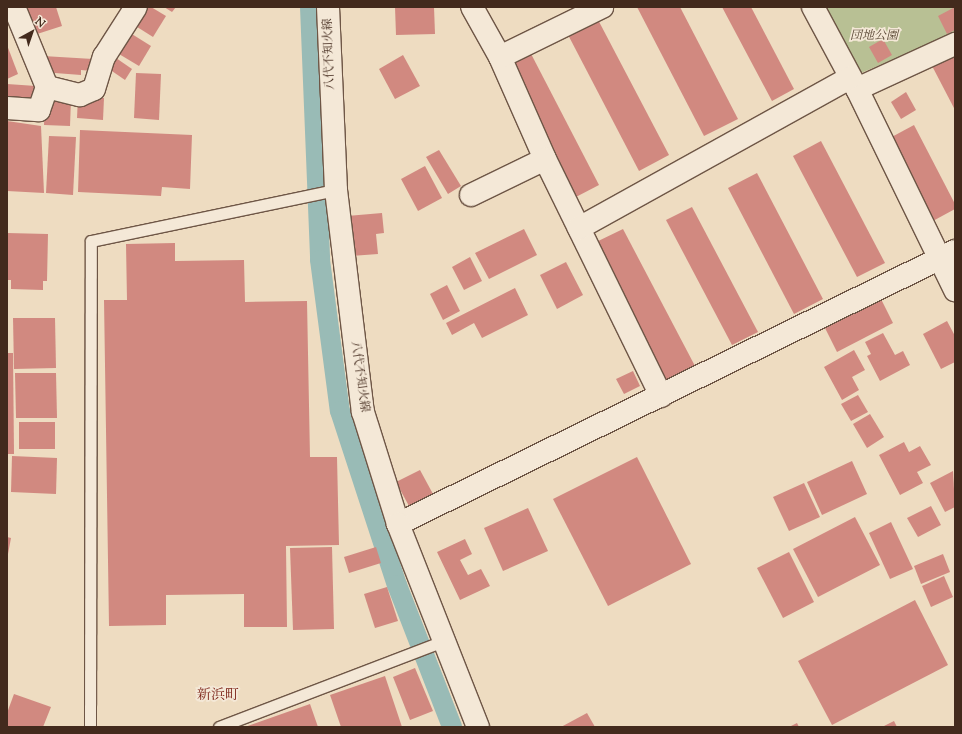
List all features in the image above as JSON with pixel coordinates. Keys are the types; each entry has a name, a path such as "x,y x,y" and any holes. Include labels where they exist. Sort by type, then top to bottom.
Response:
{"street":[{"path":"7,108 39,110 47,87 14,7"},
{"path":"47,87 80,95 94,89 104,57 136,7"},
{"name":"八代不知火線","path":"328,7 330,192 363,412 436,643 478,727"},
{"path":"472,7 500,58 545,159 661,396"},
{"path":"500,58 602,7"},
{"path":"813,7 947,255 955,290"},
{"path":"579,228 854,84 955,44"},
{"path":"471,195 545,159"},
{"path":"398,524 947,255"}],"lane":[{"path":"90,727 91,241 330,192"},
{"path":"219,727 436,643"}],"green space":[{"name":"団地公園","path":"823,7 955,7 955,33 861,73"}],"building":[{"path":"25,7 56,7 62,26 34,35"},
{"path":"145,7 151,7 166,16 153,37 134,25"},
{"path":"164,7 176,7 172,12"},
{"path":"395,7 434,7 435,34 396,35"},
{"path":"637,7 680,7 738,119 704,136"},
{"path":"722,7 751,7 794,89 772,101"},
{"path":"955,7 955,30 947,34 938,16"},
{"path":"595,14 669,155 639,171 565,29"},
{"path":"127,31 151,46 139,66 114,51"},
{"path":"883,39 892,55 878,63 869,47"},
{"path":"7,45 18,74 7,79"},
{"path":"528,48 599,185 574,198 503,61"},
{"path":"955,49 955,110 930,62"},
{"path":"403,55 420,86 395,99 379,69"},
{"path":"43,56 93,59 92,71 81,70 81,75 42,72"},
{"path":"116,58 132,69 125,80 109,69"},
{"path":"136,73 161,74 159,120 134,118"},
{"path":"7,84 36,86 36,104 7,103"},
{"path":"906,92 916,110 901,119 891,102"},
{"path":"78,97 104,98 103,120 77,118"},
{"path":"45,98 71,99 70,126 44,125"},
{"path":"7,121 41,126 44,193 7,191"},
{"path":"914,125 955,204 955,209 931,222 888,139"},
{"path":"80,130 192,135 190,189 162,187 161,196 78,192"},
{"path":"49,136 76,137 73,195 46,193"},
{"path":"821,141 885,263 857,277 793,156"},
{"path":"439,150 461,186 448,194 426,157"},
{"path":"425,166 442,198 418,211 401,179"},
{"path":"757,173 823,299 794,314 728,188"},
{"path":"692,207 758,332 732,345 666,220"},
{"path":"382,213 384,233 376,234 378,254 351,256 347,216"},
{"path":"524,229 537,255 489,279 475,253"},
{"path":"623,229 695,366 662,383 590,245"},
{"path":"7,233 48,234 47,281 43,281 43,290 11,289 11,280 7,280"},
{"path":"175,243 175,261 244,260 245,302 307,301 310,457 337,457 339,545 286,546 287,627 244,627 244,594 166,595 166,625 109,626 104,300 127,300 126,244"},
{"path":"470,257 482,281 464,290 452,267"},
{"path":"566,262 583,295 557,309 540,275"},
{"path":"447,285 460,311 443,320 430,294"},
{"path":"515,288 528,315 482,338 474,323 452,335 446,323"},
{"path":"880,297 893,323 837,352 824,326"},
{"path":"13,318 55,318 56,368 14,369"},
{"path":"947,321 955,336 955,362 941,369 923,334"},
{"path":"883,333 895,355 903,351 910,365 880,381 867,356 871,354 865,342"},
{"path":"854,350 865,370 852,377 859,390 842,400 824,367"},
{"path":"7,353 13,353 14,454 7,454"},
{"path":"633,371 640,386 624,394 616,379"},
{"path":"15,373 56,373 57,418 16,418"},
{"path":"858,395 868,412 851,421 841,404"},
{"path":"870,414 884,437 867,448 853,424"},
{"path":"19,422 55,422 55,449 19,449"},
{"path":"904,442 909,452 920,446 931,465 917,472 923,483 900,495 879,455"},
{"path":"12,456 57,458 56,494 11,492"},
{"path":"637,457 691,564 608,606 553,499"},
{"path":"852,461 867,494 822,515 807,482"},
{"path":"420,470 433,494 409,506 396,482"},
{"path":"953,471 955,507 945,512 930,483"},
{"path":"804,483 820,517 789,531 773,497"},
{"path":"931,506 941,525 918,537 907,518"},
{"path":"528,508 548,551 503,571 484,528"},
{"path":"855,517 880,565 818,597 793,549"},
{"path":"891,522 913,569 890,579 869,533"},
{"path":"7,537 11,538 8,554 7,554"},
{"path":"465,539 472,554 460,560 468,575 481,569 490,586 460,600 437,552"},
{"path":"332,547 334,629 293,630 290,548"},
{"path":"376,547 381,563 349,573 344,557"},
{"path":"789,552 814,602 783,618 757,568"},
{"path":"943,554 950,572 921,584 914,566"},
{"path":"944,576 953,597 931,607 922,586"},
{"path":"387,587 398,621 375,628 364,594"},
{"path":"915,600 948,665 832,725 798,661"},
{"path":"415,668 433,711 410,720 393,677"},
{"path":"385,676 402,727 341,727 330,695"},
{"path":"14,694 51,707 43,727 7,727 7,713"},
{"path":"310,704 318,727 245,727"},
{"path":"587,713 595,727 561,727"},
{"path":"894,721 897,727 882,727"},
{"path":"797,723 799,727 789,727"}],"waterway":[{"path":"310,7 320,260 340,411 397,585 452,727"}],"district":[{"name":"新浜町","path":"218,696"}]}
